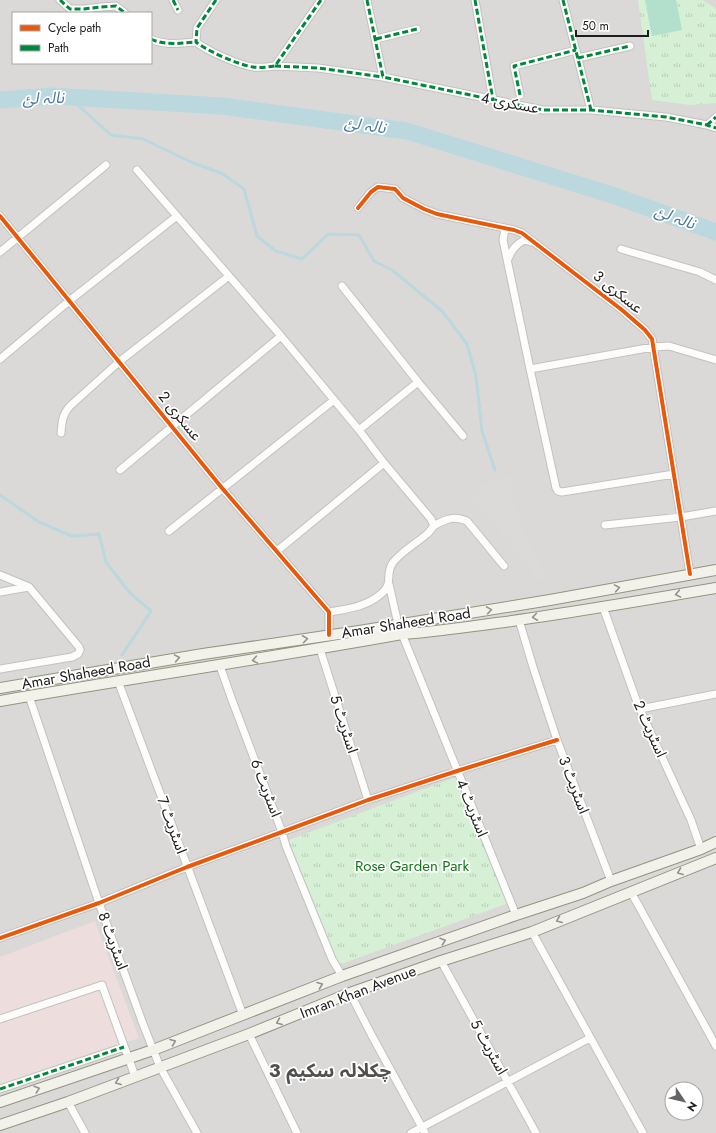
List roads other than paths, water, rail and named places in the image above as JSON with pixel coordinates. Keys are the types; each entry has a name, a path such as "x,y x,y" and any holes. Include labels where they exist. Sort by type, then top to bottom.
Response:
{"main road":[{"name":"Amar Shaheed Road","path":"0,688 203,654 550,600 716,570"},
{"name":"Amar Shaheed Road","path":"0,701 118,681 220,666 402,634 426,633 519,620 716,588"},
{"path":"550,600 553,614"},
{"path":"25,684 29,696"},
{"name":"Imran Khan Avenue","path":"0,1102 153,1050 342,976 583,893 716,842"},
{"name":"Imran Khan Avenue","path":"0,1126 249,1034 350,993 441,961 532,932 716,858"}],"street":[{"path":"60,0 70,9 116,6 124,12"},
{"path":"173,0 178,10"},
{"path":"196,42 197,28 216,0"},
{"path":"152,40 158,43 176,44 196,42 204,48 247,65 254,67 275,66 321,0"},
{"path":"367,0 383,77"},
{"path":"475,0 493,100"},
{"path":"563,0 591,110"},
{"path":"376,39 417,29"},
{"path":"578,58 630,46"},
{"path":"520,95 514,66 576,50"},
{"name":"عسکری 4","path":"275,66 318,68 383,77 543,110 591,110 666,117 716,128"},
{"path":"706,125 716,117"},
{"path":"0,252 106,165"},
{"path":"137,170 281,336 431,519 434,526"},
{"name":"عسکری 3","path":"358,208 371,192 378,187 395,189 403,198 424,209 438,214 522,233 622,310 645,330 652,339 690,574"},
{"name":"عسکری 2","path":"0,216 120,361 222,488 329,612"},
{"path":"0,359 69,301 177,216"},
{"path":"505,229 503,240 556,488 558,491 562,492 674,474"},
{"path":"508,260 511,250 516,245 524,240 534,242"},
{"path":"621,249 700,272 716,280"},
{"path":"61,433 62,421 65,412 70,406 120,361 229,276"},
{"path":"342,286 463,436"},
{"path":"120,470 281,336"},
{"path":"530,369 653,347 669,346 716,360"},
{"path":"359,430 418,382"},
{"path":"169,531 334,400"},
{"path":"277,551 384,463"},
{"path":"605,525 681,517 716,511"},
{"path":"398,624 389,584 392,564 434,526 450,519 460,518 467,521 504,566"},
{"path":"0,575 29,587 80,650 78,654 72,657 0,669"},
{"path":"329,635 329,612 369,603 382,594 389,584"},
{"path":"0,592 29,587"},
{"name":"اسٹریٹ 2","path":"603,607 640,709 691,820 701,849"},
{"name":"اسٹریٹ 3","path":"519,620 532,667 557,740 611,881"},
{"name":"اسٹریٹ 4","path":"402,634 516,915"},
{"name":"اسٹریٹ 5","path":"320,649 368,800"},
{"name":"اسٹریٹ 6","path":"220,666 286,846 332,959 342,976"},
{"name":"اسٹریٹ 7","path":"118,681 243,1015"},
{"path":"640,709 716,694"},
{"name":"اسٹریٹ 8","path":"29,696 99,903 153,1050 160,1067 197,1133"},
{"path":"0,938 99,903 187,866 368,800 557,740"},
{"path":"631,892 716,1046"},
{"path":"532,932 643,1133"},
{"name":"اسٹریٹ 5","path":"441,961 536,1133"},
{"path":"0,1019 102,985 135,1076"},
{"path":"350,993 424,1130"},
{"path":"249,1034 297,1133"},
{"path":"411,1133 424,1130 508,1081 590,1038"},
{"path":"0,1089 124,1047"},
{"path":"68,1102 85,1133"}],"waterway":[{"name":"نالہ لئ","path":"0,100 52,96 222,106 407,131 612,195 716,232"},
{"path":"69,97 111,135 143,139 191,162 223,174 244,189 257,236 276,251 302,259 328,234 359,235 374,261 392,270 442,311 467,344 476,376 482,431 495,470"},
{"path":"0,495 39,522 72,536 99,534 106,562 130,593 151,611 122,655"}],"district":[{"name":"چکلالہ سکیم 3","path":"330,1070"}],"park label":[{"name":"Rose Garden Park","path":"412,866"}]}
